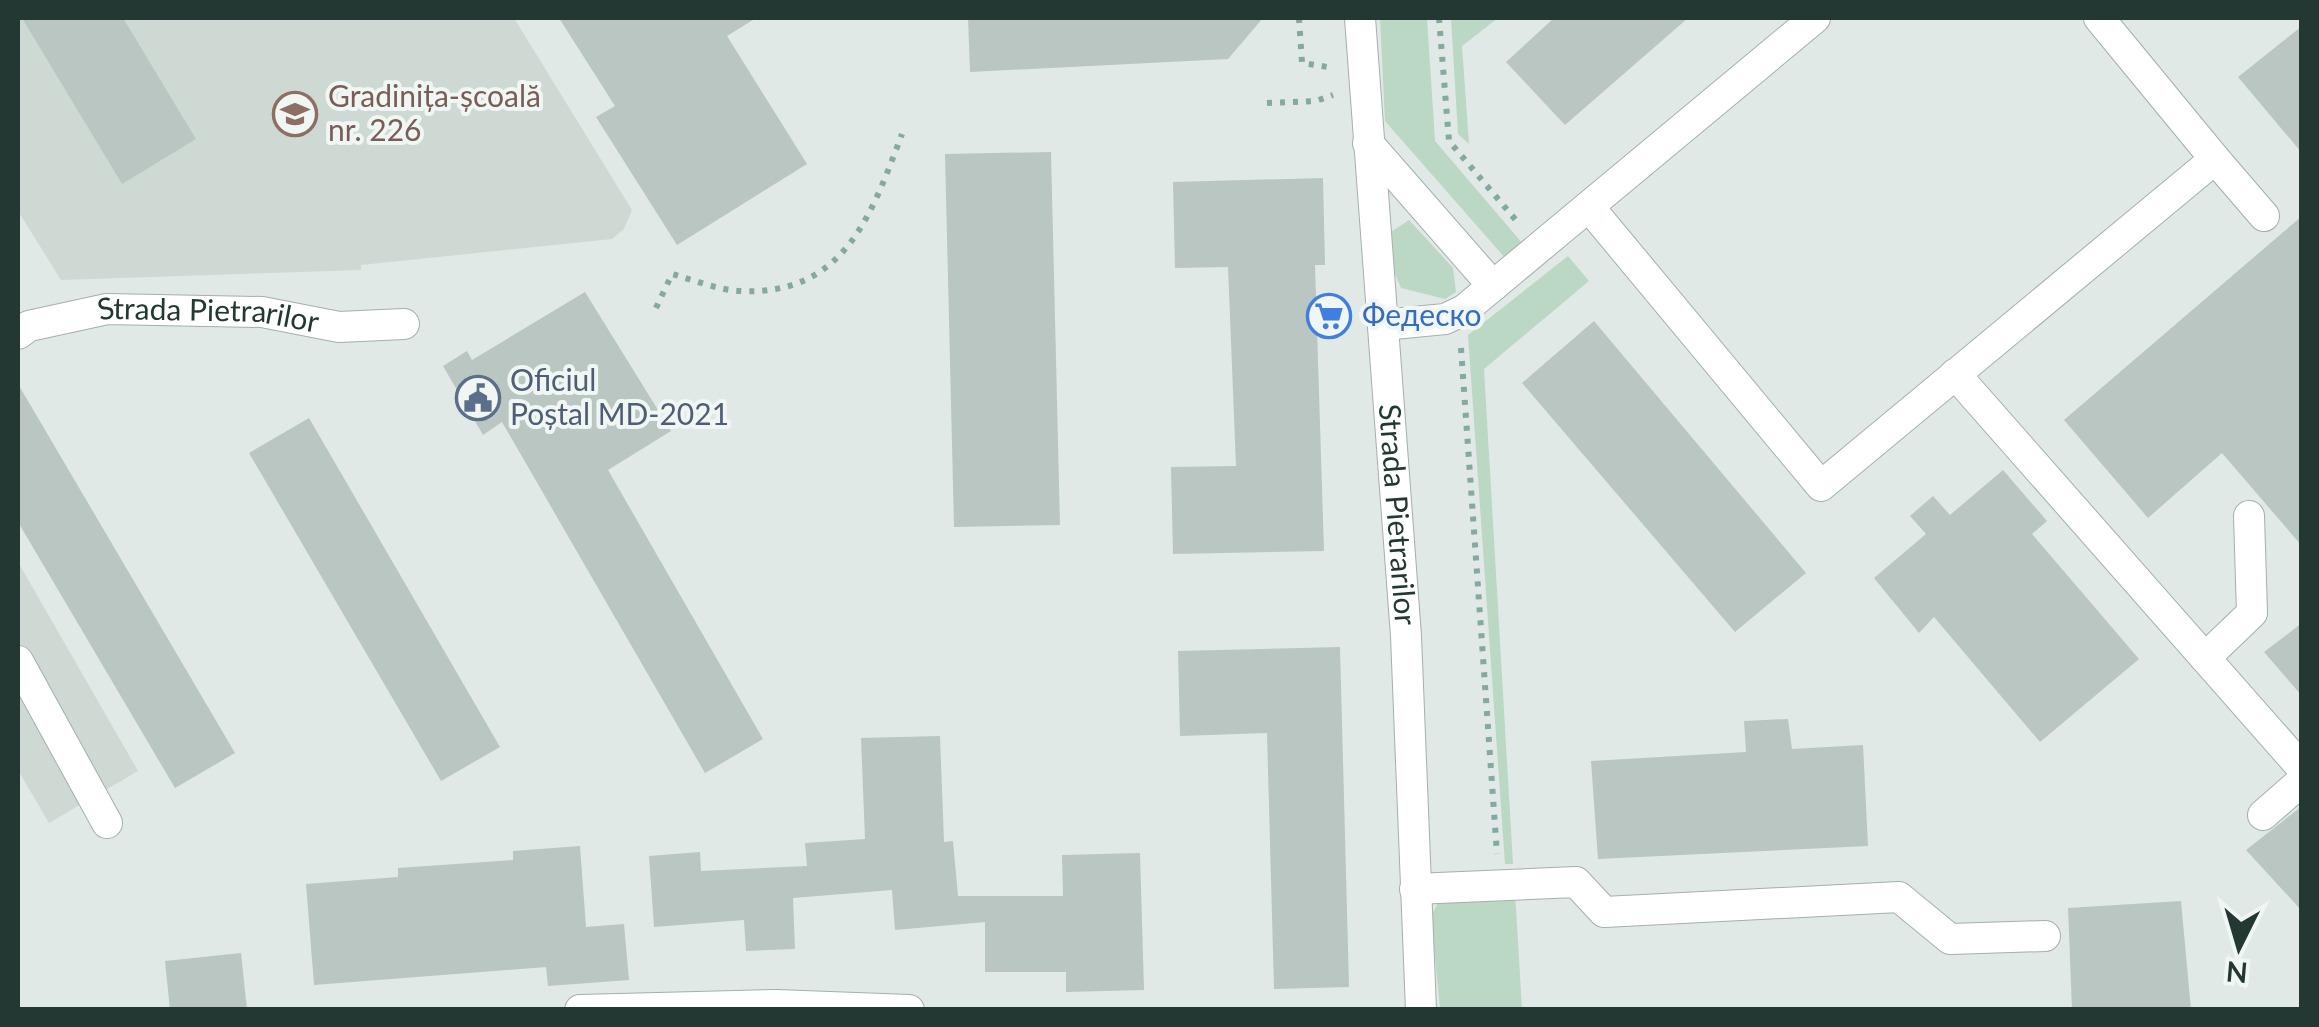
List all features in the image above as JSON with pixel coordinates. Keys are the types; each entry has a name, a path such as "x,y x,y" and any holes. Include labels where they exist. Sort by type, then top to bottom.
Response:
{"street":[{"name":"Strada Pietrarilor","path":"1360,18 1406,636 1421,1010"},
{"path":"1383,325 1445,319 1458,312 1815,18"},
{"path":"2099,18 2264,216"},
{"path":"1368,143 1493,286"},
{"path":"1589,207 1821,486 2216,159"},
{"name":"Strada Pietrarilor","path":"21,323 107,309 262,312 339,327 404,324"},
{"path":"1955,374 2302,768"},
{"path":"2205,658 2252,613 2242,509 2271,540"},
{"path":"18,661 106,824"},
{"path":"2263,815 2302,781"},
{"path":"1415,889 1576,882 1604,912 1899,897 1950,939 2045,936"},
{"path":"580,1010 776,1004 909,1010"}],"path":[{"path":"1267,103 1316,101 1335,93 1334,68 1302,63 1299,18"},
{"path":"1440,18 1448,141 1540,248"},
{"path":"656,308 672,274 736,291 785,290 828,268 870,219 902,134"},
{"path":"1458,312 1500,885"}],"shaded area":[{"name":"Gradinița-școală nr. 226","path":"18,18 514,18 632,210 624,229 612,239 361,265 361,270 61,280 18,211"},
{"path":"18,562 138,771 49,823 18,770"}],"green space":[{"path":"1380,18 1427,18 1435,141 1523,244 1506,259 1385,121"},
{"path":"1451,18 1498,18 1462,46 1469,144 1458,134"},
{"path":"1409,220 1453,268 1456,292 1445,299 1401,288 1394,272 1391,232"},
{"path":"1568,256 1589,281 1484,369 1513,864 1505,864 1468,335"},
{"path":"1515,892 1522,1009 1440,1009 1431,916 1440,899"}],"building":[{"path":"22,18 123,18 196,139 122,184"},
{"path":"559,18 756,18 727,36 807,164 677,245 596,117 615,106"},
{"path":"968,18 1263,18 1228,59 970,72"},
{"path":"1554,18 1688,18 1565,125 1506,62"},
{"path":"2302,26 2302,153 2238,77"},
{"path":"1051,152 1060,525 954,527 945,154"},
{"path":"1323,178 1325,265 1315,265 1324,551 1173,554 1171,467 1236,466 1228,267 1175,268 1173,182"},
{"path":"2302,216 2302,546 2222,453 2148,518 2064,420"},
{"path":"585,292 671,431 608,470 763,739 705,773 502,422 483,435 443,366 467,351 472,360"},
{"path":"1594,321 1806,573 1735,632 1522,383"},
{"path":"18,384 235,753 175,788 18,522"},
{"path":"309,418 500,747 441,781 249,453"},
{"path":"2003,470 2047,521 2032,534 2139,659 2040,742 1934,617 1919,633 1874,578 1926,534 1910,516 1933,496 1950,515"},
{"path":"2302,623 2302,696 2264,652"},
{"path":"1340,647 1349,987 1274,989 1267,733 1180,736 1178,651"},
{"path":"1788,719 1792,749 1863,745 1868,846 1598,859 1591,761 1746,752 1744,721"},
{"path":"940,736 944,842 953,841 958,896 1063,896 1062,855 1140,853 1144,990 1066,992 1066,972 985,972 985,922 895,930 892,890 793,898 795,949 746,951 744,920 654,927 649,856 700,852 701,871 807,866 805,843 865,839 861,738"},
{"path":"2302,806 2302,911 2246,850"},
{"path":"580,846 586,927 624,924 629,980 548,986 546,967 314,985 306,884 398,877 398,868 513,860 513,851"},
{"path":"2181,901 2191,1010 2072,1010 2068,908"},
{"path":"241,953 247,1010 170,1010 165,961"}],"place":[{"name":"Gradinița-școală nr. 226","path":"295,114"},
{"name":"Федеско","path":"1329,316"},
{"name":"Oficiul Poștal MD-2021","path":"478,398"}]}
